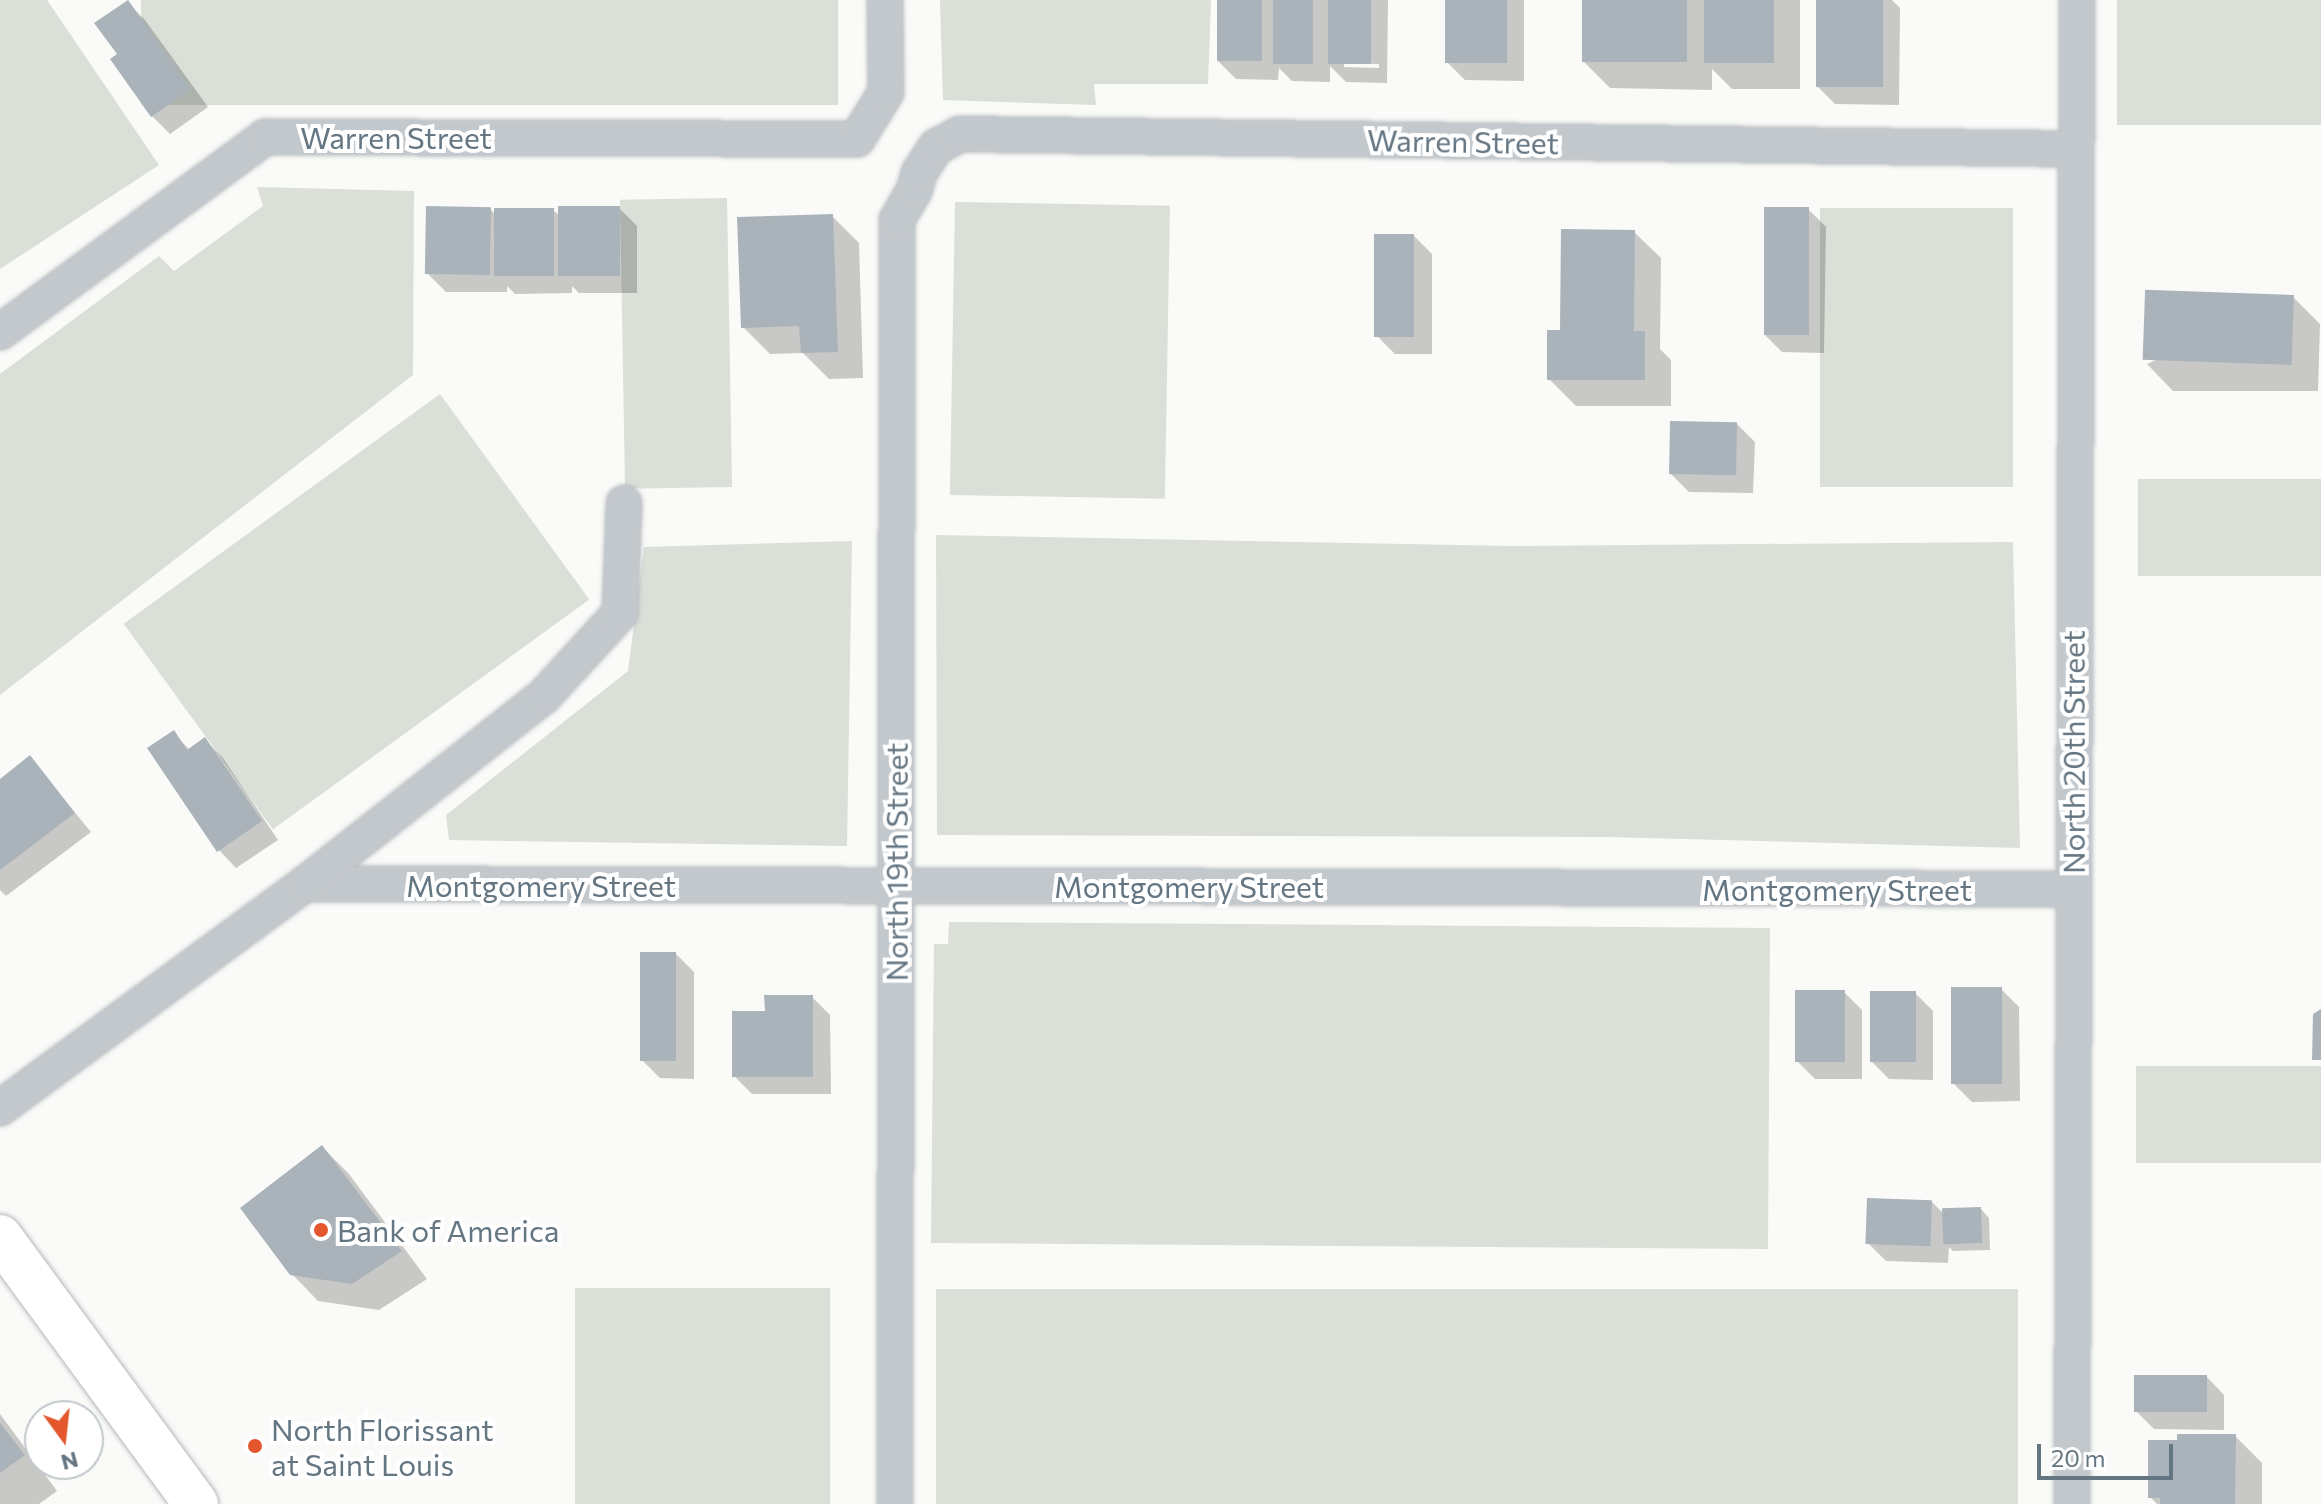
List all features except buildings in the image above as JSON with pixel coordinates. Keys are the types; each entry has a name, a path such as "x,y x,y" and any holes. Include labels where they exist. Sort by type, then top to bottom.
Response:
{"main road":[{"path":"0,1237 196,1504"}],"street":[{"name":"Warren Street","path":"0,332 265,137 857,139 886,92 885,0"},
{"name":"North 20th Street","path":"2072,1504 2077,0"},
{"name":"Warren Street","path":"897,220 914,191 919,173 936,147 960,134 2076,149"},
{"name":"North 19th Street","path":"895,1504 897,220"},
{"path":"0,1108 305,884 544,696 606,632 620,613 624,503"},
{"name":"Montgomery Street","path":"305,884 2072,889"}],"shaded area":[{"path":"0,0 47,0 159,165 0,269"},
{"path":"141,0 838,0 838,105 141,105"},
{"path":"940,0 1211,0 1208,84 1094,84 1096,105 943,100"},
{"path":"2117,0 2321,0 2321,125 2117,125"},
{"path":"257,187 414,191 413,375 0,695 0,374 159,256 174,271 263,206"},
{"path":"727,198 732,487 625,489 620,200"},
{"path":"955,202 1170,206 1165,499 950,495"},
{"path":"1820,208 2013,208 2013,487 1820,487"},
{"path":"440,394 589,599 273,829 124,624"},
{"path":"2138,479 2321,479 2321,576 2138,576"},
{"path":"936,535 1512,546 2013,542 2020,848 1607,837 937,835"},
{"path":"852,541 847,846 449,840 446,815 628,671 644,547"},
{"path":"949,922 1770,928 1768,1249 931,1243 934,944 948,944"},
{"path":"2136,1066 2321,1066 2321,1163 2136,1163"},
{"path":"575,1288 830,1288 830,1504 575,1504"},
{"path":"936,1289 2018,1289 2018,1504 936,1504"}],"place":[{"name":"Bank of America","path":"321,1230"},
{"name":"North Florissant at Saint Louis","path":"255,1446"}]}
